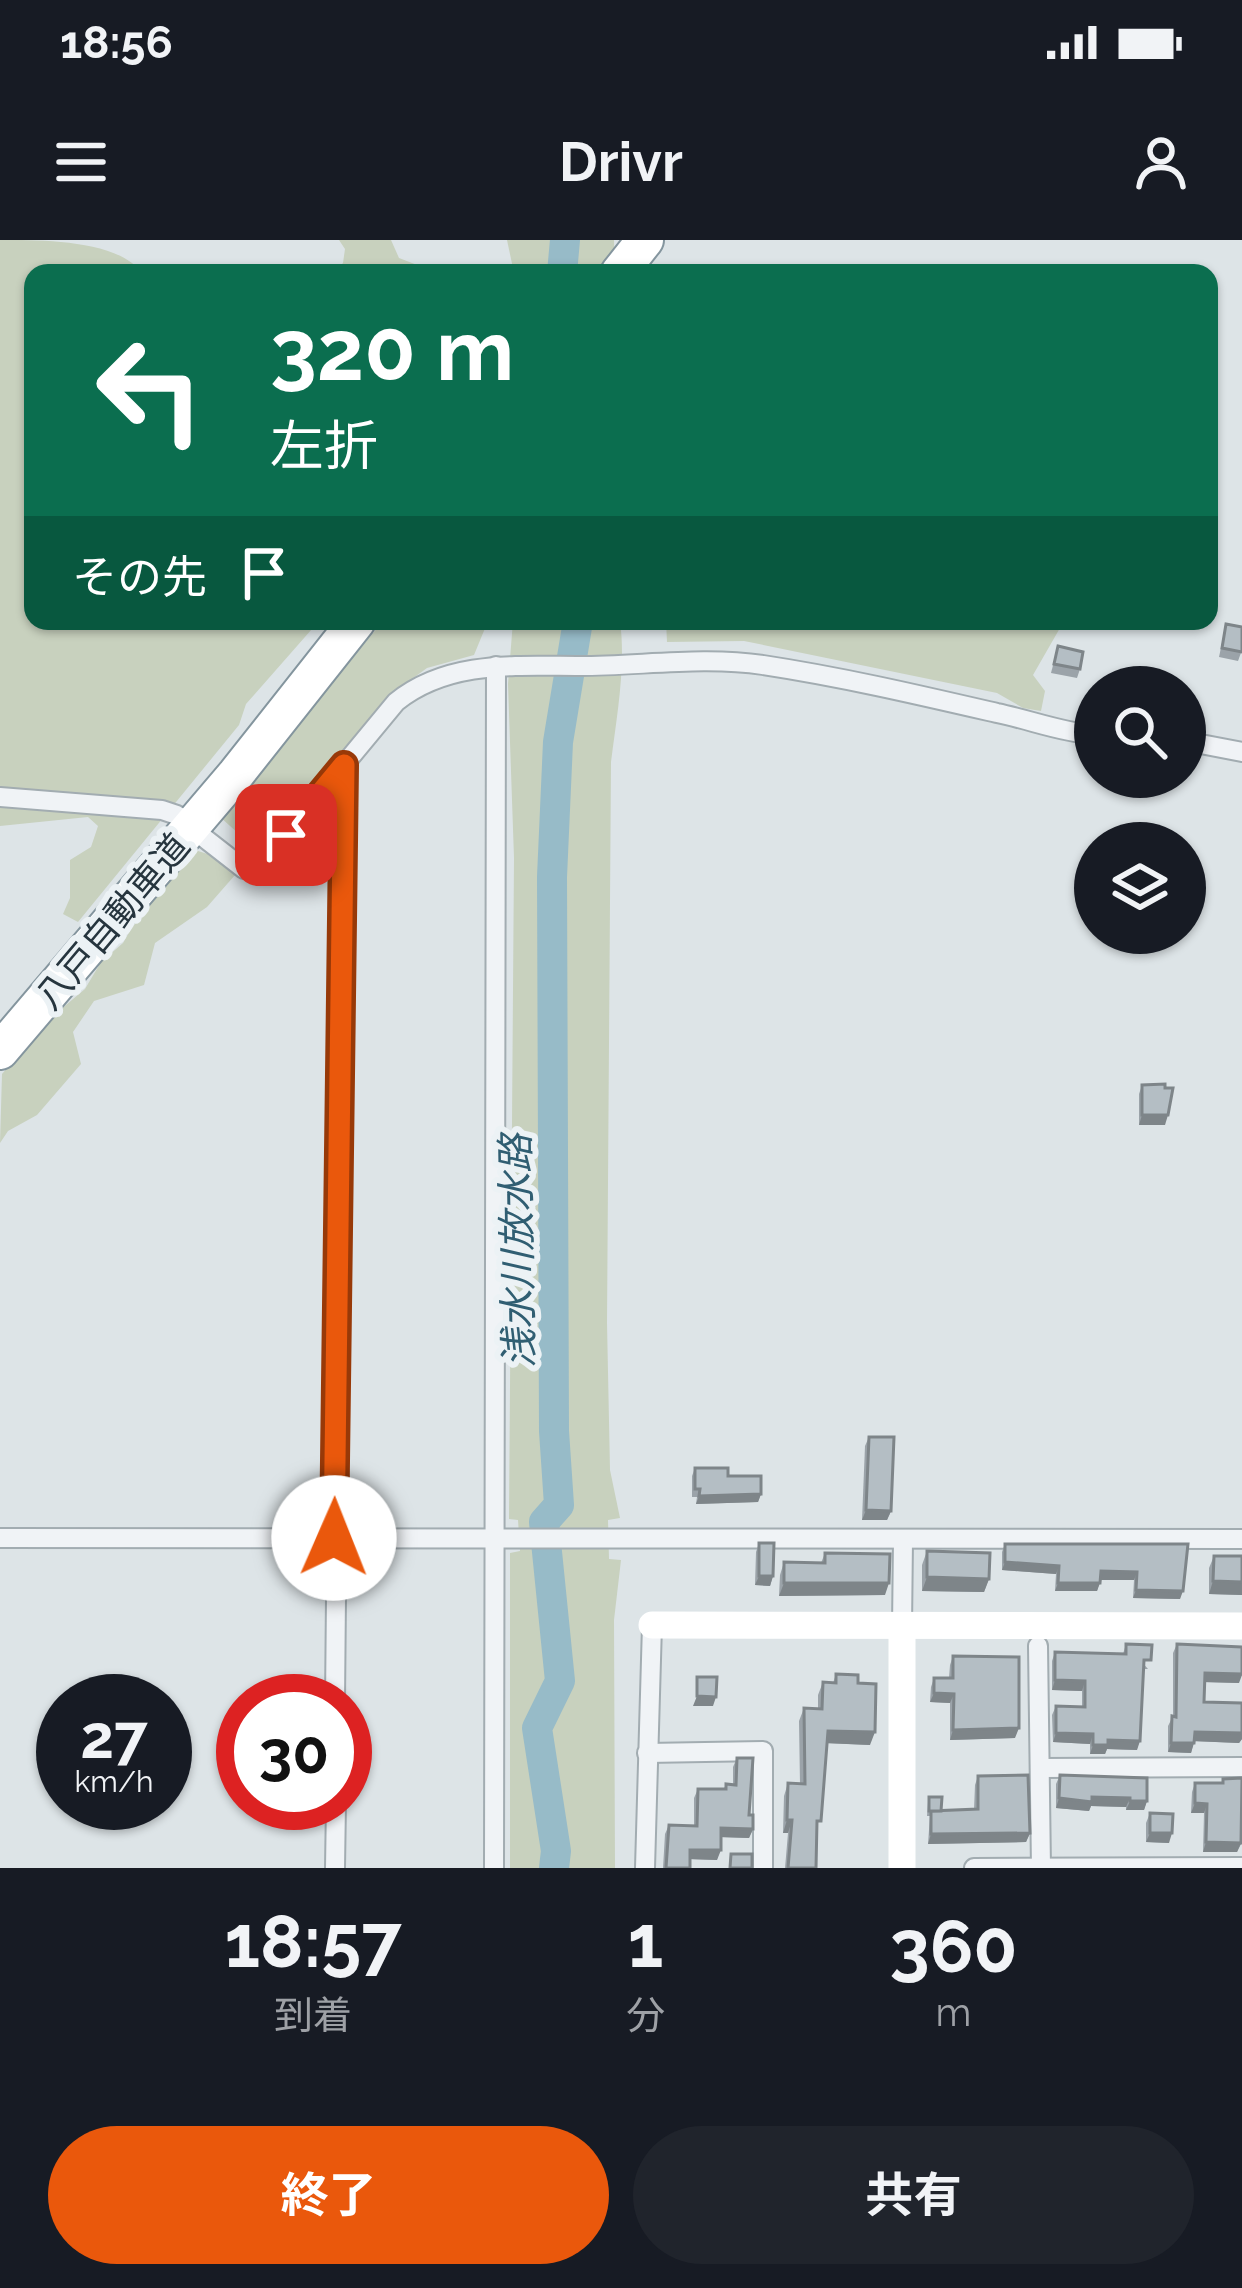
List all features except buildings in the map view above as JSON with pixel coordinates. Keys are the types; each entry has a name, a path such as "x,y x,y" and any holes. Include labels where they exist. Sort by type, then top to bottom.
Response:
{"highway":[{"path":"626,264 645,240"},
{"path":"641,264 661,240"},
{"name":"八戸自動車道","path":"0,1034 227,766 334,630"},
{"name":"八戸自動車道","path":"0,1052 350,630"}],"street":[{"path":"203,837 244,869 257,870 396,702 414,687 446,674 496,666 757,664 863,682 1074,732"},
{"path":"494,1868 496,666"},
{"path":"1206,745 1242,752"},
{"path":"335,1674 344,765"},
{"path":"0,797 177,815"},
{"path":"0,1538 1242,1539"},
{"path":"902,1868 903,1540"},
{"path":"645,1868 652,1625 1242,1626"},
{"path":"1038,1646 1041,1867"},
{"path":"647,1754 763,1751 764,1868"},
{"path":"1040,1768 1242,1767"},
{"path":"335,1868 336,1830"},
{"path":"974,1868 1242,1867"}],"green space":[{"path":"0,240 58,242 98,248 133,264 24,264 24,630 311,630 246,704 239,725 78,922 63,914 70,898 70,860 91,847 98,826 88,817 0,826"},
{"path":"339,240 391,240 399,258 415,264 342,264 345,249"},
{"path":"507,240 614,240 615,264 512,264"},
{"path":"376,630 484,630 474,655 427,668 394,692 269,836 249,843 220,817"},
{"path":"512,630 621,630 611,762 607,1323 610,1470 620,1518 608,1520 609,1559 621,1560 614,1620 615,1868 510,1868 510,1553 520,1551 518,1520 509,1519 514,858 508,684"},
{"path":"666,630 1059,630 1033,675 1045,691 1041,711 1023,708 997,693 744,641 667,642"},
{"path":"195,850 217,857 235,875 207,907 155,943 144,985 94,1001 73,1032 81,1064 37,1115 8,1131 0,1143 2,1074 54,1015 85,989 101,962 123,943 140,913"}],"waterway":[{"name":"浅水川放水路","path":"563,264 565,240"},
{"name":"浅水川放水路","path":"554,1868 556,1851 537,1728 560,1681 544,1522 559,1505 554,1431 552,877 558,742 577,630"}],"route":[{"path":"286,835 344,765 334,1538"}]}
